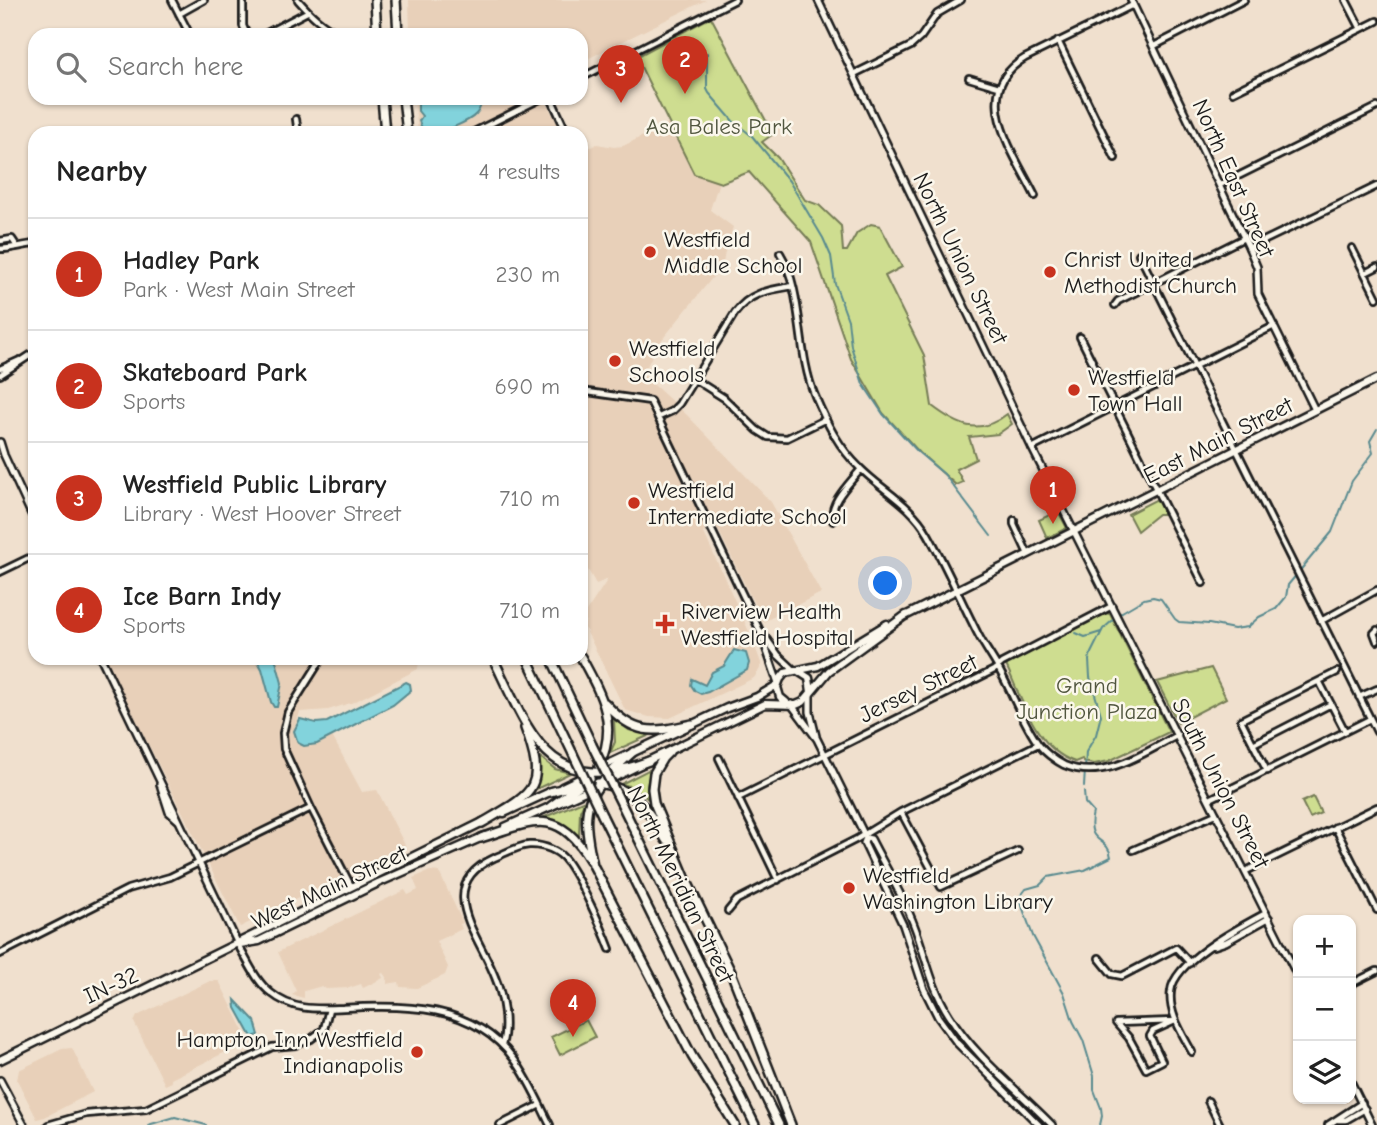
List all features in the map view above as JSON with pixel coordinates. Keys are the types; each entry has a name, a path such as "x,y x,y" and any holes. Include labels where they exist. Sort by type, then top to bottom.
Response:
{"highway":[{"path":"375,0 377,28"},
{"path":"396,0 398,28"},
{"path":"383,105 384,126"},
{"path":"404,105 406,126"},
{"path":"496,665 519,710 546,753 571,769 608,773 649,761"},
{"name":"North Meridian Street","path":"530,665 755,1125"},
{"name":"North Meridian Street","path":"554,665 779,1125"},
{"path":"585,665 603,701 622,721 639,729 656,732 692,724"},
{"path":"551,806 586,783 594,772 608,741 603,701"},
{"path":"482,823 519,802 535,780 536,756 519,710"},
{"path":"593,865 585,824 589,805 599,784 608,773 633,752"},
{"path":"670,752 656,769 652,789 654,803 732,972 791,1125"},
{"path":"550,792 586,783 618,787 640,801 653,816 676,855"},
{"path":"481,838 521,824 545,822 560,827 575,838 593,865 692,1056 735,1125"}],"main road":[{"name":"East Main Street","path":"1074,531 1377,379"},
{"path":"906,615 829,671 801,704 789,704 780,697 778,684 783,675 818,666 862,638 906,615 1074,531"},
{"path":"796,671 805,674 810,680 810,694"},
{"name":"West Main Street","path":"238,944 254,933 351,886 692,724 757,697 778,684"},
{"name":"West Main Street","path":"238,944 259,941 378,883 670,752 765,704 789,704"},
{"name":"IN-32","path":"0,1060 238,944"}],"street":[{"path":"172,0 186,28"},
{"path":"179,14 204,0"},
{"path":"243,0 244,28"},
{"path":"298,0 307,12 329,28"},
{"path":"588,74 735,0"},
{"name":"North Union Street","path":"818,0 1074,531"},
{"path":"854,74 911,46 937,14 961,0"},
{"path":"1154,46 1244,0"},
{"path":"1346,0 1361,29"},
{"path":"1035,196 999,121 996,104 999,87 1013,66 1132,2"},
{"name":"North East Street","path":"1132,2 1249,248 1257,267 1258,294 1315,410"},
{"path":"276,28 307,12"},
{"path":"1233,92 1377,21"},
{"path":"1058,41 1115,158"},
{"path":"970,78 999,87"},
{"path":"486,126 528,105"},
{"path":"554,105 564,126"},
{"path":"1220,186 1377,107"},
{"path":"296,119 297,126"},
{"path":"1249,248 1377,186"},
{"path":"1115,305 1118,301 1244,238"},
{"path":"0,241 12,239 16,245"},
{"path":"0,249 28,244"},
{"path":"1352,248 1377,298"},
{"path":"780,253 789,269 793,286 803,360 815,397 826,419 843,448 861,470 893,493 928,534 1038,744 1052,757 1071,768 1093,771 1116,766 1178,735"},
{"path":"1139,254 1377,732"},
{"path":"1365,273 1377,267"},
{"path":"659,417 675,408 746,300 762,292 793,286"},
{"path":"1032,447 1274,326"},
{"path":"1080,337 1203,583"},
{"path":"0,375 28,356"},
{"path":"0,369 21,360"},
{"path":"694,379 724,398 768,437 787,438 826,419"},
{"path":"588,392 650,401 760,631 778,684"},
{"path":"0,442 2,454 28,508"},
{"path":"833,522 831,515 834,507 861,470"},
{"path":"1014,520 1028,554"},
{"name":"South Union Street","path":"1074,531 1293,967"},
{"path":"0,572 28,558"},
{"path":"1321,621 1377,590"},
{"name":"Jersey Street","path":"738,798 1113,608"},
{"path":"1377,630 1374,634 1377,641"},
{"path":"760,631 778,655 796,671"},
{"path":"104,665 238,944 257,977 272,994 295,1007 330,1009 414,1006 439,1010 469,1022 502,1045 521,1068 550,1125"},
{"path":"318,665 288,712 283,733 288,761 351,886"},
{"path":"1267,771 1241,720 1337,672"},
{"path":"1319,681 1345,731"},
{"path":"1359,697 1377,689"},
{"path":"810,694 810,712 817,739"},
{"path":"789,704 817,739 865,836 864,842 906,933 923,989 938,1017 957,1043 1039,1125"},
{"path":"1253,744 1331,704"},
{"path":"1210,799 1370,719"},
{"path":"728,911 737,900 865,836 901,812 1038,744"},
{"path":"719,758 778,880"},
{"path":"1246,871 1377,807"},
{"path":"0,954 136,885 170,877 310,808"},
{"path":"901,812 941,887 1018,851"},
{"path":"1133,850 1217,814"},
{"path":"1335,827 1377,910"},
{"path":"865,836 871,839 906,907 932,983 948,1015 971,1044 1052,1125"},
{"path":"502,1045 504,1033 500,990 464,911 464,889 473,872 489,861 528,845 538,845 560,854 572,870 610,949"},
{"path":"1192,1052 1175,1021 1171,990 1176,977 1210,947 1226,942 1268,915"},
{"path":"1099,958 1112,974 1122,976 1176,948 1190,962"},
{"path":"1356,982 1377,971"},
{"path":"48,1125 86,1114 146,1109 272,1047 296,1045 311,1039 324,1029 330,1009"},
{"path":"1175,1021 1153,1031 1150,1036 1162,1061 1146,1069 1129,1038 1116,1023 1175,1021"},
{"path":"0,1080 24,1125"},
{"path":"1356,1092 1372,1125"},
{"path":"1208,1101 1220,1125"},
{"path":"500,1125 540,1105"},
{"path":"1328,1125 1337,1120 1346,1120 1363,1106"}],"shaded area":[{"path":"409,0 706,0 588,59 588,28 410,28"},
{"path":"415,105 548,105 558,126 417,126"},
{"name":"Westfield Schools","path":"669,123 694,174 719,182 710,210 733,227 722,269 656,347 643,375 687,415 771,502 821,593 763,622 716,525 703,531 752,638 761,667 754,678 670,718 649,717 625,710 588,634 588,609 608,579 596,584 588,570 588,148 597,144 623,146"},
{"path":"109,665 418,665 418,669 354,702 328,710 300,712 294,731 309,747 332,736 362,792 377,790 405,845 240,927"},
{"path":"430,871 439,872 463,923 460,924 462,929 436,941 448,967 445,975 417,988 400,987 399,982 387,984 387,977 383,973 383,978 363,988 361,984 349,988 326,989 322,986 304,991 304,998 292,995 296,991 278,952 405,890 408,895 418,890 413,878"},
{"path":"210,981 219,981 245,1033 242,1044 171,1079 172,1082 165,1085 134,1022 137,1016"},
{"path":"72,1048 93,1092 37,1119 17,1080 19,1070 62,1049"}],"green space":[{"name":"Asa Bales Park","path":"711,17 773,134 762,142 778,158 805,200 819,205 841,226 843,251 847,251 857,233 871,224 880,226 902,267 885,276 924,355 932,406 959,423 977,427 987,425 1007,414 1012,424 998,434 969,437 976,459 956,469 963,482 956,485 920,453 883,413 851,359 811,242 749,172 721,183 694,174 636,57"},
{"path":"1157,499 1164,514 1158,514 1137,531 1128,514"},
{"path":"1058,511 1067,528 1047,538 1039,520"},
{"name":"Grand Junction Plaza","path":"1105,613 1110,614 1169,732 1109,761 1094,764 1083,762 1082,759 1075,762 1061,755 1040,735 1006,665"},
{"path":"1211,668 1226,698 1178,723 1157,682"},
{"path":"614,719 629,730 650,735 610,753 615,742"},
{"path":"540,757 555,769 570,773 532,791 539,777"},
{"path":"648,770 648,799 633,787 621,784"},
{"path":"1313,797 1321,813 1310,818 1302,802"},
{"path":"585,800 580,811 579,837 561,824 540,819"},
{"path":"586,1020 595,1037 560,1055 551,1037"}],"water":[{"path":"418,105 480,105 473,117 455,126 422,126 419,121 422,116"},
{"path":"734,650 746,653 749,663 747,670 708,692 701,694 695,691 691,685 692,679 705,685 712,672 724,666"},
{"path":"260,665 277,665 282,683 277,707 271,702"},
{"path":"406,682 410,684 411,690 393,705 317,744 304,746 298,743 294,731 300,719 316,723 327,722"},
{"path":"235,1000 255,1021 259,1035 252,1037 236,1008"}],"waterway":[{"path":"707,53 709,93 733,121 752,136 789,181 823,238 831,256 835,284 848,320 851,346 863,384 883,414 919,453 944,474 991,536"},
{"path":"1084,787 1086,752 1096,735 1101,715 1090,677 1089,660 1103,629 1122,612 1144,599 1153,597 1161,599 1179,622 1234,629 1248,627 1259,617 1276,609 1286,597 1288,585 1332,532 1352,481 1373,453 1370,441 1377,429"},
{"path":"1076,633 1085,637 1101,632"},
{"path":"1084,792 1085,803 1093,812 1091,823 1094,835 1106,845 1111,857 1085,870 1048,877 1040,885 1026,889 1019,898 1033,936 1064,993 1073,1021 1083,1040 1094,1076 1094,1090 1101,1108 1100,1125"},
{"path":"148,1125 175,1117 206,1125"}],"place":[{"name":"Skateboard Park","path":"685,94"},
{"name":"Westfield Public Library","path":"621,103"},
{"name":"Westfield Middle School","path":"650,252"},
{"name":"Christ United Methodist Church","path":"1050,272"},
{"name":"Westfield Schools","path":"615,361"},
{"name":"Westfield Town Hall","path":"1074,390"},
{"name":"Westfield Intermediate School","path":"634,503"},
{"name":"Hadley Park","path":"1053,524"},
{"name":"Riverview Health Westfield Hospital","path":"665,624"},
{"name":"Westfield Washington Library","path":"849,888"},
{"name":"Ice Barn Indy","path":"573,1037"},
{"name":"Hampton Inn Westfield Indianapolis","path":"417,1052"}]}
